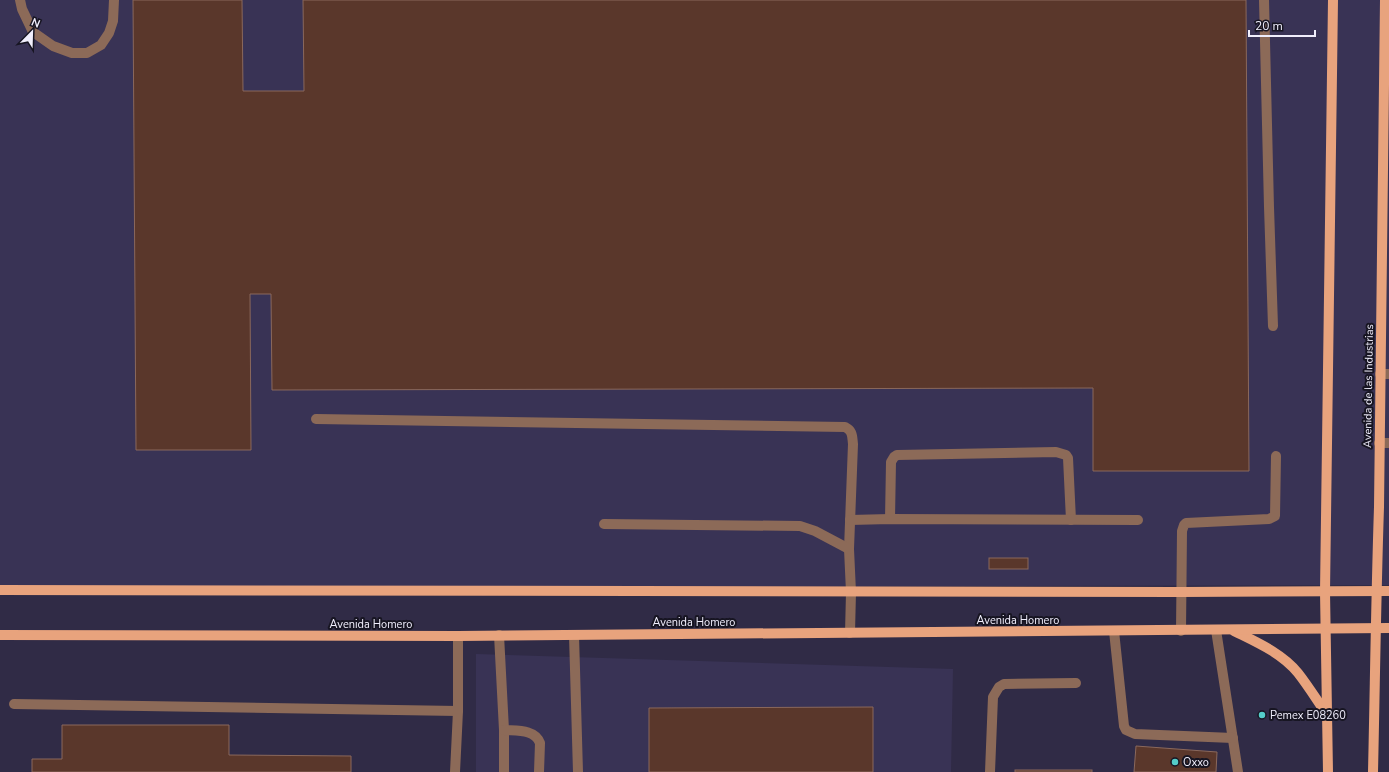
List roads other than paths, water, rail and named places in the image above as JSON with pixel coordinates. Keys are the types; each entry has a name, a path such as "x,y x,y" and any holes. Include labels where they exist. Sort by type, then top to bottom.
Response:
{"main road":[{"path":"1328,772 1325,592 1333,0"},
{"name":"Avenida de las Industrias","path":"1373,772 1376,591 1384,443 1385,0"},
{"path":"0,590 851,592 1389,591"},
{"name":"Avenida Homero","path":"0,635 458,636 1181,631 1389,628"},
{"path":"1232,630 1265,647 1297,672 1328,716"}],"lane":[{"path":"20,0 22,9 33,32 53,46 72,53 87,53 101,45 109,33 113,21 114,0"},
{"path":"1264,0 1273,326"},
{"path":"316,419 845,426 852,432 853,444 849,550 851,592 850,633"},
{"path":"890,519 891,462 894,457 1056,452 1066,455 1068,458 1071,520"},
{"path":"1181,631 1180,592 1182,531 1184,525 1186,523 1269,519 1275,516 1276,456"},
{"path":"850,520 1138,520"},
{"path":"604,524 800,526 815,530 849,550"},
{"path":"1216,630 1238,772"},
{"path":"1114,631 1124,726 1126,730 1135,734 1233,738"},
{"path":"499,635 504,730 504,772"},
{"path":"574,635 578,772"},
{"path":"455,772 458,711 458,636"},
{"path":"990,772 993,697 998,687 1004,684 1076,683"},
{"path":"14,704 458,711"},
{"path":"504,730 530,733 538,739 540,743 539,772"}],"place":[{"name":"Pemex E08260","path":"1262,715"},
{"name":"Oxxo","path":"1175,762"}]}
